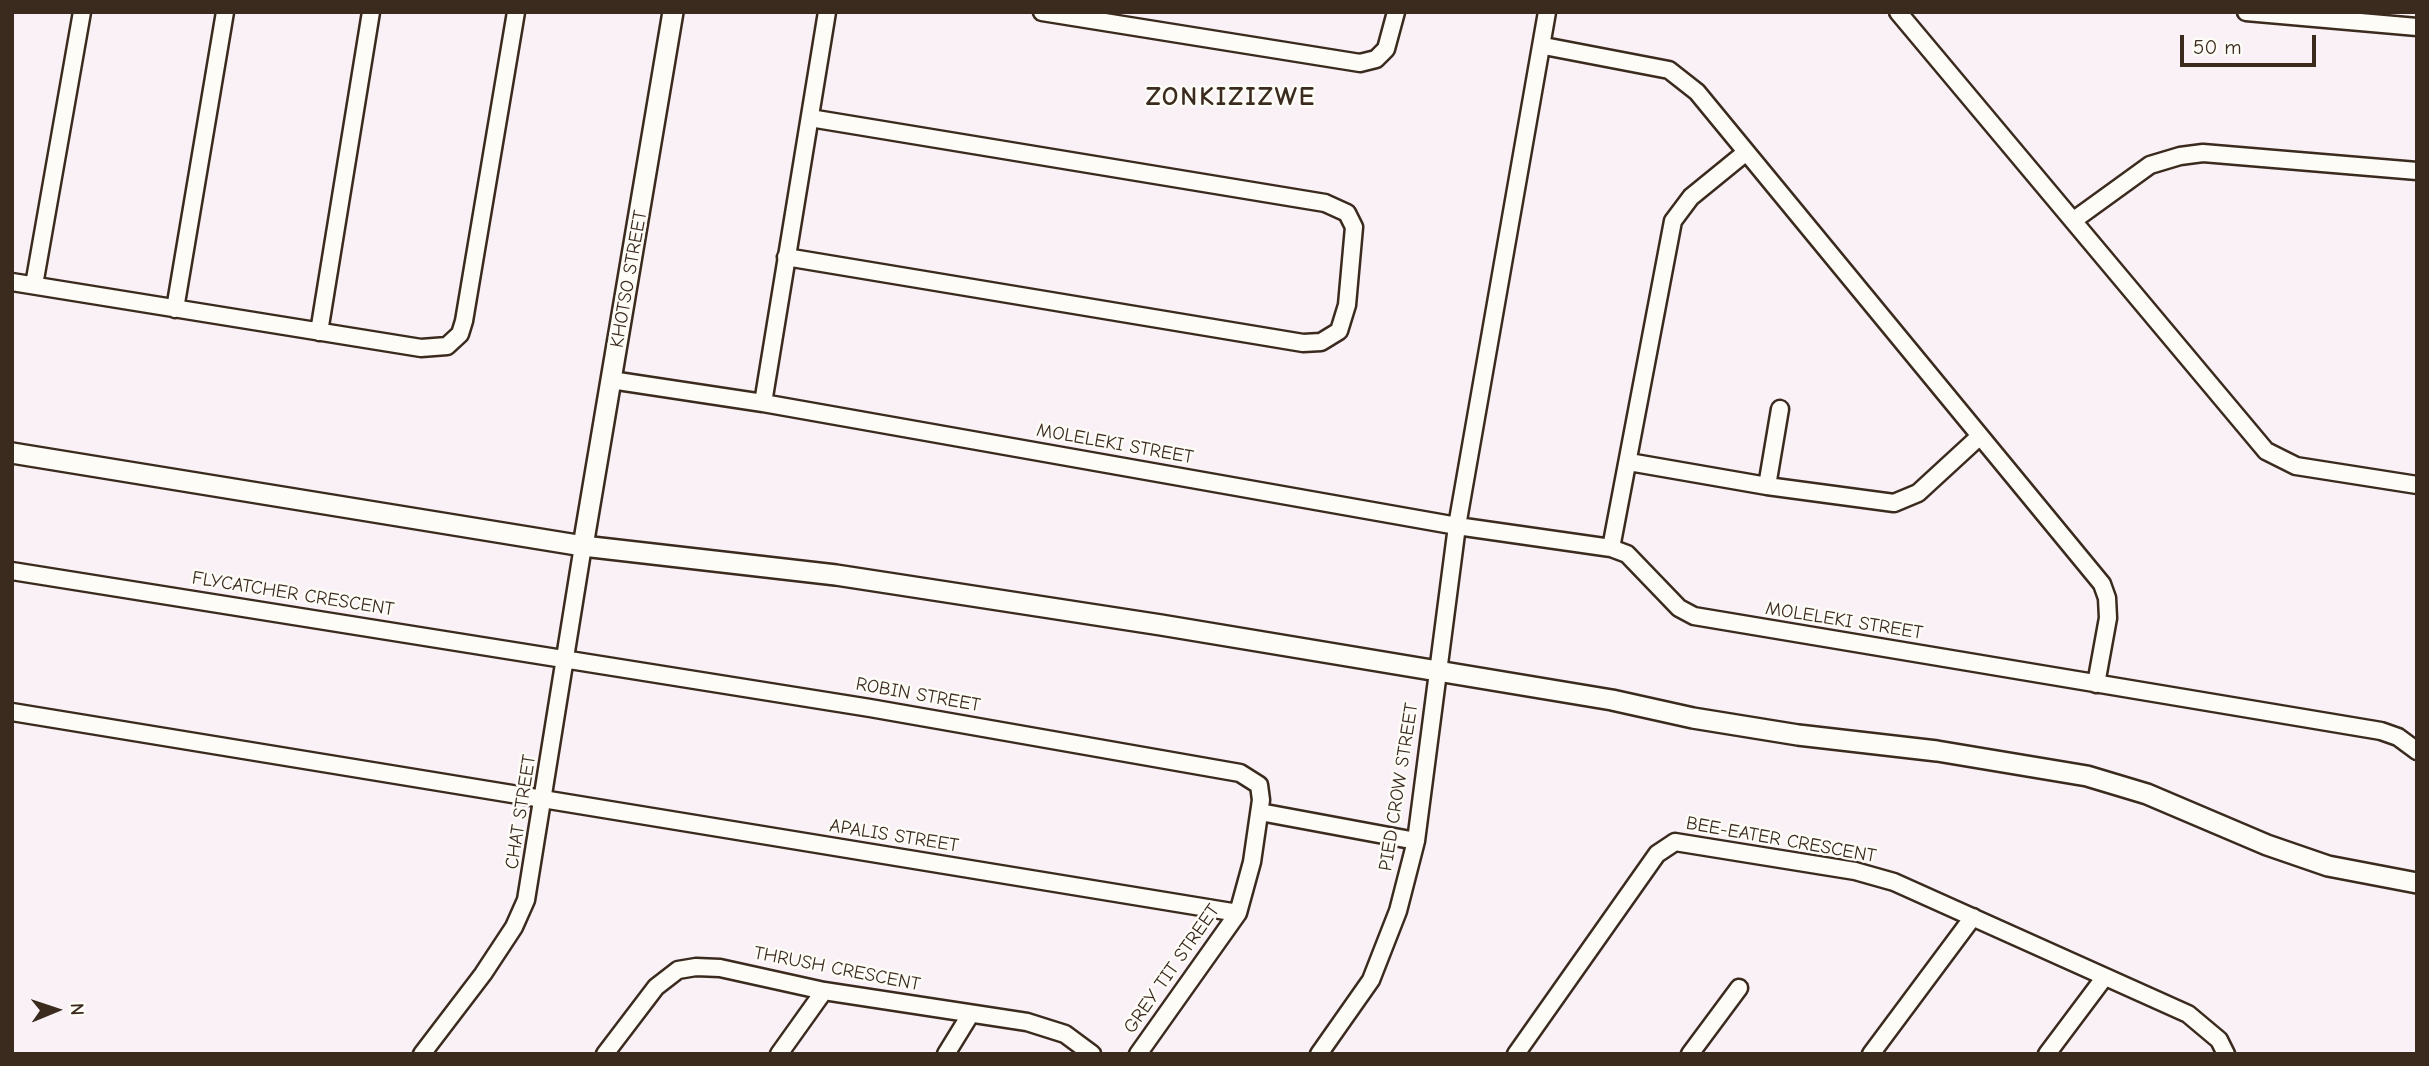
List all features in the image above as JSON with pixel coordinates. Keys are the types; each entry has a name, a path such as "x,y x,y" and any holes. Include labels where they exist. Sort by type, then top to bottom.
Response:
{"street":[{"path":"34,285 82,12"},
{"path":"175,309 225,12"},
{"path":"318,332 370,12"},
{"path":"12,282 432,350 447,346 460,334 516,12"},
{"name":"KHOTSO STREET","path":"583,546 673,12"},
{"path":"763,403 827,12"},
{"path":"1042,12 1360,63 1376,59 1386,49 1396,12"},
{"name":"PIED CROW STREET","path":"1319,1054 1371,980 1398,911 1416,841 1457,526 1544,46 1547,12"},
{"path":"1898,12 2266,451 2296,466 2417,485"},
{"path":"2246,12 2417,27"},
{"path":"1544,46 1669,70 1687,81 2105,591 2108,618 2096,684"},
{"path":"786,257 1303,343 1321,342 1339,331 1347,305 1354,227 1347,213 1325,203 810,118"},
{"path":"1611,548 1673,221 1691,197 1745,153"},
{"path":"2074,220 2150,165 2180,156 2203,153 2417,171"},
{"name":"MOLELEKI STREET","path":"611,380 763,403 1457,526 1611,548 1627,554 1679,608 1694,616 2381,731 2398,737 2417,751"},
{"path":"1767,486 1780,409"},
{"path":"1629,462 1767,486 1894,503 1918,493 1980,436"},
{"path":"12,453 583,546 836,575 1612,700 1706,720 1937,751 2087,776 2147,794 2267,845 2328,866 2417,883"},
{"name":"CHAT STREET","path":"422,1054 483,974 522,912 531,886 583,546"},
{"name":"FLYCATCHER CRESCENT","path":"12,571 567,659"},
{"name":"ROBIN STREET","path":"567,659 1231,769 1259,785"},
{"path":"12,712 544,799"},
{"name":"GREY TIT STREET","path":"1138,1054 1238,914 1249,877 1260,812 1259,785"},
{"name":"APALIS STREET","path":"544,799 1238,914"},
{"path":"1260,812 1416,841"},
{"name":"BEE-EATER CRESCENT","path":"1516,1054 1657,854 1670,843 1855,870 1919,892 2188,1014 2219,1040 2226,1054"},
{"path":"1871,1054 1973,917"},
{"name":"THRUSH CRESCENT","path":"605,1054 656,987 678,970 720,968 824,990 1043,1026 1074,1040 1092,1054"},
{"path":"2048,1054 2104,978"},
{"path":"1690,1054 1739,988"},
{"path":"779,1054 824,990"},
{"path":"946,1054 970,1015"}],"district":[{"name":"ZONKIZIZWE","path":"1231,98"}]}
